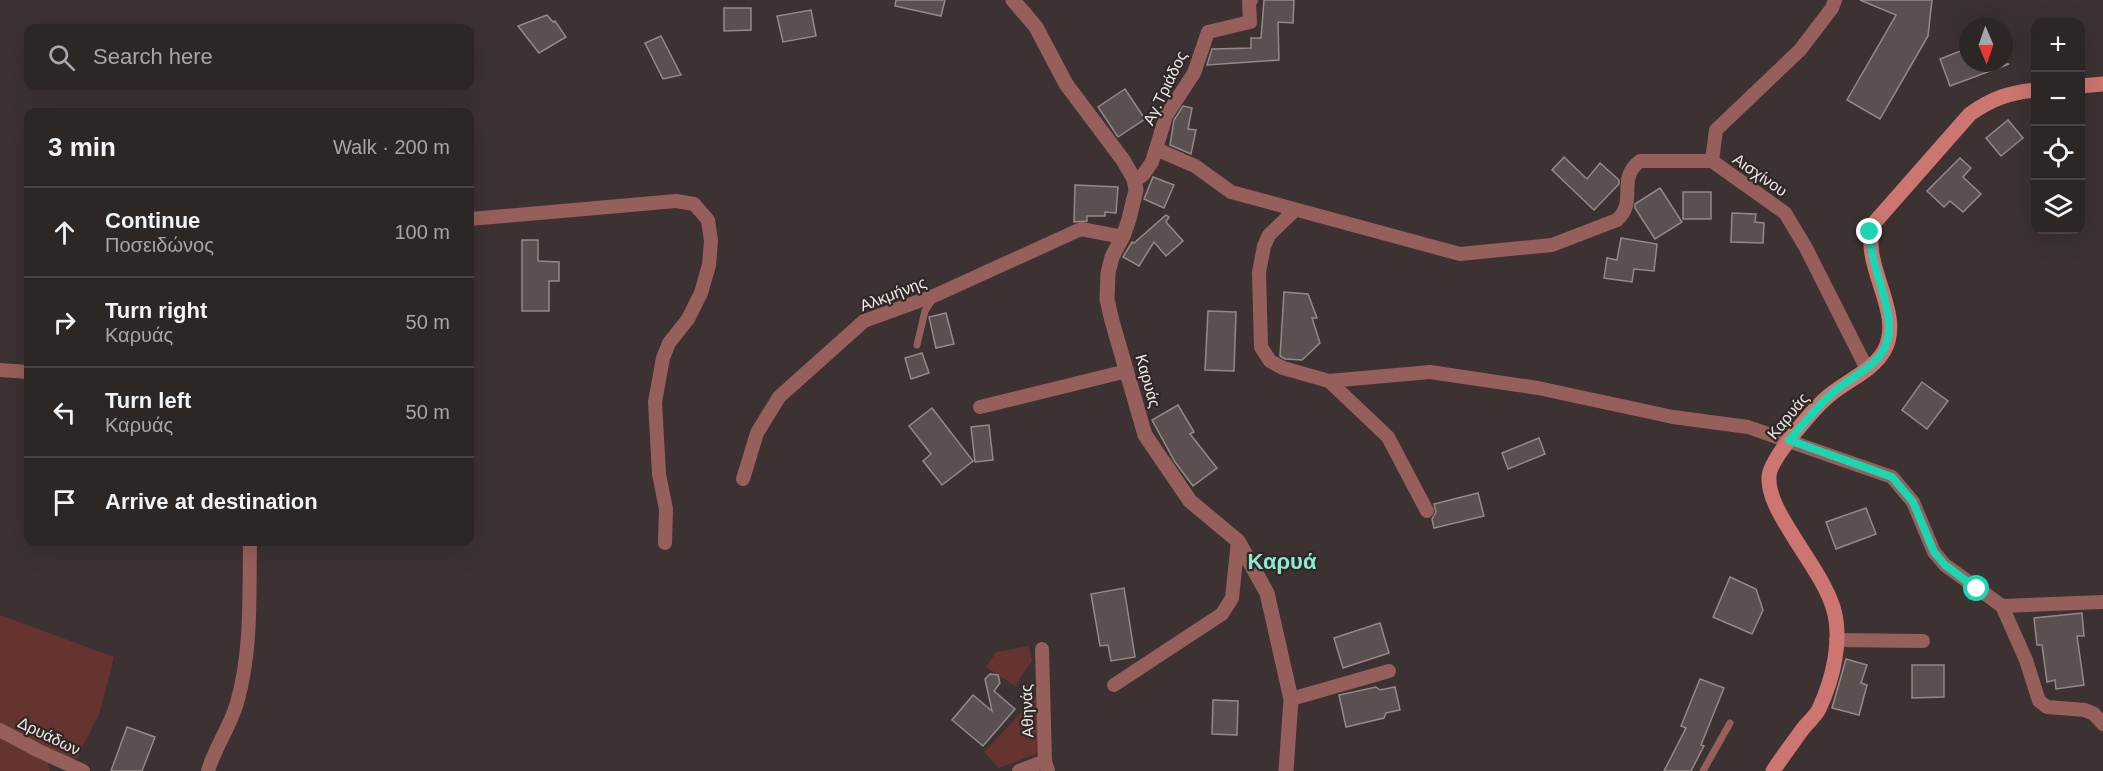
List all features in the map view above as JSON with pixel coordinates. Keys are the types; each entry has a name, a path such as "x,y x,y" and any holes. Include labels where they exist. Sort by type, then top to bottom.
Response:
{"main road":[{"path":"2085,86 2103,84"},
{"name":"Καρυάς","path":"1773,771 1818,711 1835,661 1836,640 1833,607 1826,591 1786,525 1776,503 1769,476 1772,466 1789,440 1830,394 1867,369 1884,351 1889,336 1886,305 1870,246 1870,232 1875,222 1970,114 2000,96 2031,91"}],"street":[{"path":"1013,0 1036,27 1066,84 1123,160 1135,181"},
{"name":"Αγ.Τριάδος","path":"1135,181 1150,165 1170,108 1194,73 1208,32 1250,22 1249,2 1251,0"},
{"name":"Αισχίνου","path":"1835,0 1832,8 1800,50 1716,130 1712,161 1785,213 1806,248 1867,369"},
{"path":"1156,149 1195,166 1231,192 1460,254 1540,248 1617,220 1624,213 1627,205 1628,178 1631,167 1640,161 1712,161"},
{"name":"Καρυάς","path":"1135,181 1135,195 1123,237 1111,260 1107,289 1110,312 1145,435 1190,501 1238,541 1267,592 1291,699 1286,771"},
{"path":"474,219 676,201 694,204 708,220 711,241 709,266 701,293 688,319 669,344 663,358 655,402 659,474 666,509 665,543"},
{"path":"1295,210 1269,235 1261,257 1258,285 1261,347 1266,357 1275,364 1329,381 1430,372 1538,388 1673,417 1748,427 1892,477 1913,502 1934,552 1945,565 2002,606 2026,660 2039,701 2047,707 2085,710 2094,714 2103,724"},
{"name":"Αλκμήνης","path":"743,479 757,434 779,397 864,321 936,295 1082,230 1123,237"},
{"path":"0,370 24,372"},
{"path":"980,407 1126,372"},
{"path":"1329,381 1388,437 1427,511"},
{"path":"1114,685 1222,614 1232,598 1238,541"},
{"path":"208,771 214,750 237,705 249,636 250,546"},
{"path":"2002,606 2103,602"},
{"path":"1836,640 1923,640"},
{"name":"Αθηνάς","path":"1041,649 1047,766"},
{"path":"1291,699 1389,671"},
{"name":"Δρυάδων","path":"0,730 83,771"},
{"path":"1019,771 1047,766"}],"lane":[{"path":"917,345 925,311 936,295"},
{"path":"1703,771 1730,723"}],"shaded area":[{"path":"0,615 114,657 100,712 77,758 47,759 50,771 0,771"},
{"path":"1029,646 1032,661 1015,686 986,667 996,652"},
{"path":"1036,697 1041,752 999,768 984,752"}],"building":[{"path":"896,0 945,0 941,16 895,6"},
{"path":"1264,0 1294,0 1293,23 1278,22 1279,60 1207,65 1212,49 1251,48 1251,38 1261,38"},
{"path":"1860,0 1932,0 1928,36 1880,119 1847,100 1896,15"},
{"path":"724,8 751,8 751,30 724,31"},
{"path":"811,10 816,36 783,42 777,16"},
{"path":"547,15 553,22 555,21 566,37 539,53 518,26"},
{"path":"661,36 681,75 663,79 645,43"},
{"path":"1959,52 1959,72 1988,72 1950,86 1940,59"},
{"path":"1125,89 1145,119 1118,137 1098,107"},
{"path":"1183,106 1192,108 1188,129 1196,130 1191,154 1170,145 1174,120"},
{"path":"2008,120 2023,138 2001,156 1986,138"},
{"path":"1564,157 1587,179 1600,163 1619,180 1619,184 1594,210 1552,170"},
{"path":"1960,158 1971,168 1963,177 1981,194 1963,212 1950,201 1944,207 1927,191"},
{"path":"1153,177 1174,185 1164,208 1144,199"},
{"path":"1075,185 1118,187 1116,213 1105,212 1105,216 1087,216 1087,221 1074,222"},
{"path":"1660,188 1682,222 1655,239 1635,208 1635,204"},
{"path":"1683,192 1711,192 1711,219 1683,219"},
{"path":"1732,213 1756,214 1755,222 1764,223 1763,243 1731,242"},
{"path":"1166,215 1169,217 1166,222 1183,241 1166,256 1154,242 1139,266 1123,257 1132,242 1134,243"},
{"path":"1621,238 1657,244 1654,271 1634,269 1632,282 1604,278 1607,258 1617,260"},
{"path":"522,240 538,240 538,261 559,262 559,281 549,281 549,311 522,311"},
{"path":"1284,292 1308,294 1317,318 1312,318 1320,343 1302,360 1285,359 1280,356"},
{"path":"1208,311 1236,312 1234,371 1205,370"},
{"path":"946,313 954,344 936,348 929,317"},
{"path":"922,353 929,373 911,379 905,358"},
{"path":"1922,382 1948,401 1927,429 1902,410"},
{"path":"1178,405 1194,432 1190,434 1217,468 1193,486 1175,462 1152,420"},
{"path":"932,408 973,461 942,485 923,461 931,454 909,426"},
{"path":"989,425 993,460 975,462 971,427"},
{"path":"1539,438 1545,454 1508,469 1502,453"},
{"path":"1478,493 1484,516 1434,528 1432,519 1436,512 1434,504"},
{"path":"1866,508 1876,534 1836,549 1826,522"},
{"path":"1730,577 1756,589 1763,610 1752,634 1713,617"},
{"path":"1124,588 1135,657 1111,661 1108,645 1100,646 1091,594"},
{"path":"2082,613 2084,636 2077,636 2084,685 2056,689 2055,680 2047,682 2042,645 2037,645 2034,618"},
{"path":"1380,623 1389,653 1343,668 1334,638"},
{"path":"1846,659 1867,665 1861,683 1867,685 1859,715 1832,708"},
{"path":"1912,665 1944,665 1944,697 1912,698"},
{"path":"990,674 998,675 1000,683 994,691 1015,709 983,746 952,720 973,695 992,711 985,679"},
{"path":"1700,679 1724,688 1701,745 1704,746 1691,771 1664,771 1686,728 1681,726"},
{"path":"1376,687 1380,690 1395,687 1400,710 1386,713 1384,718 1346,727 1339,695"},
{"path":"1213,700 1238,701 1237,735 1212,734"},
{"path":"127,727 155,737 142,771 111,771"}],"district":[{"name":"Καρυά","path":"1282,561"}],"route":[{"path":"1870,232 1873,263 1889,322 1889,336 1884,351 1867,369 1830,394 1789,440 1892,477 1913,502 1934,552 1945,565 1977,589"}]}
